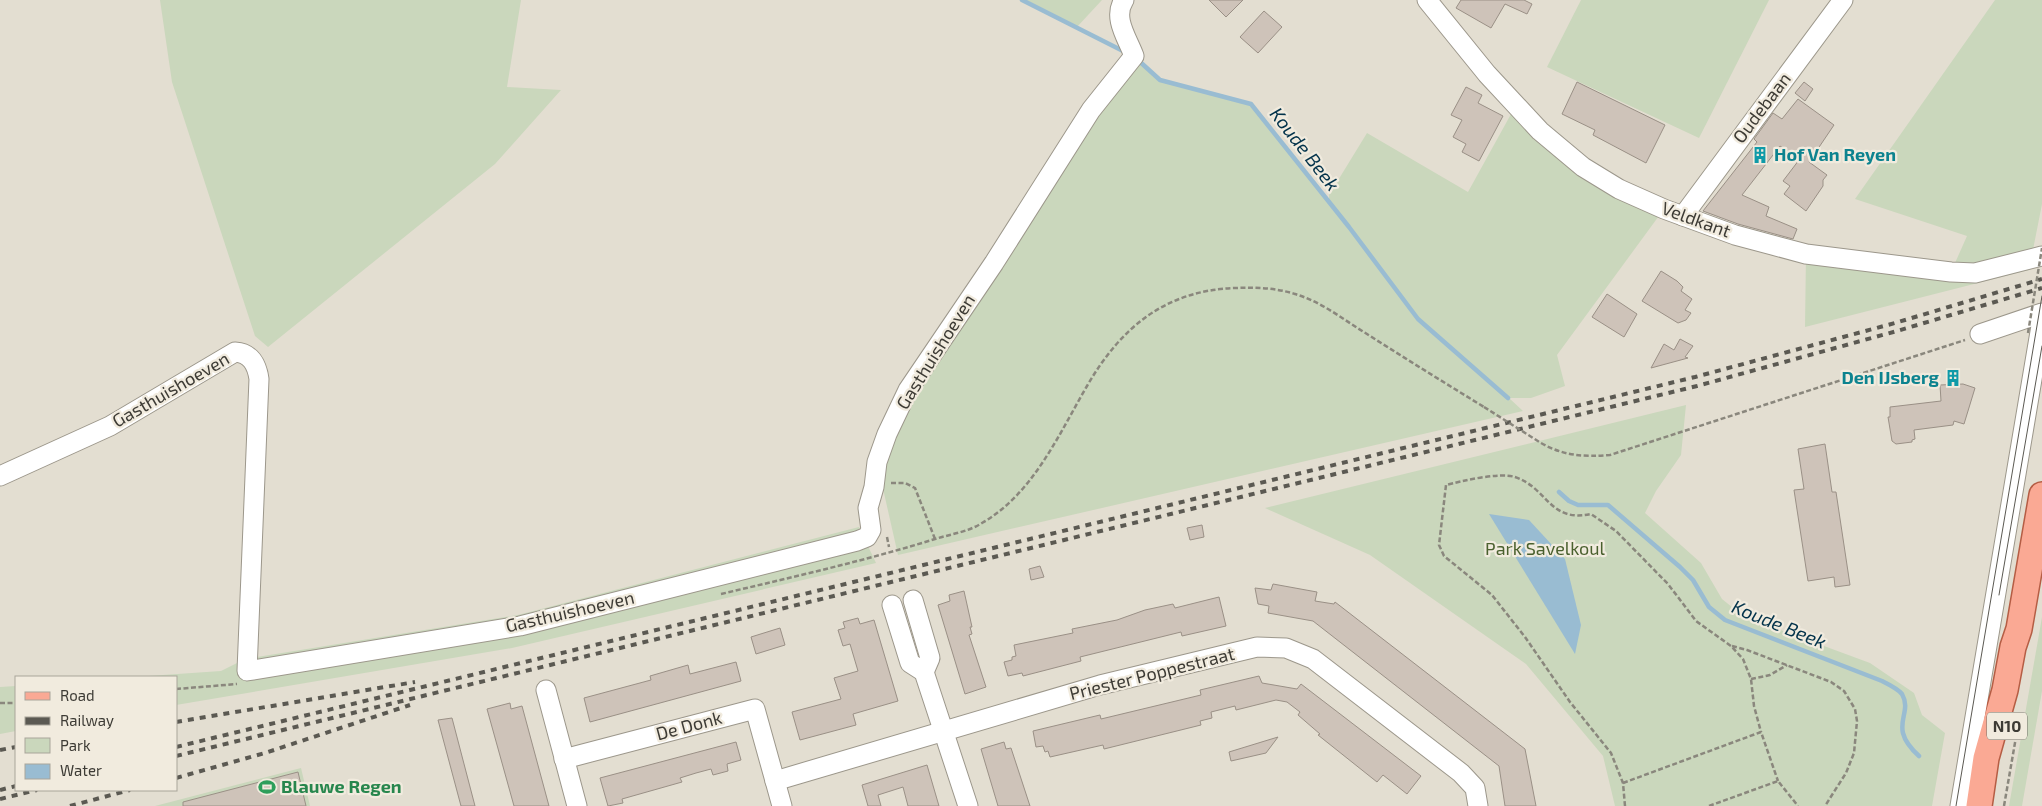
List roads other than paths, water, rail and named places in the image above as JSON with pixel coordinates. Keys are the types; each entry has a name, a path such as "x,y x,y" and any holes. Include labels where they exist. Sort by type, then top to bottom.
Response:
{"main road":[{"name":"N10","path":"1978,806 1986,758 2019,629 2042,494"},
{"name":"N10","path":"1993,806 2021,646 2019,629"}],"street":[{"name":"Gasthuishoeven","path":"0,476 110,426 236,352 244,353 255,364 259,379 247,671 520,626 856,541 867,536 872,530 868,508 874,487 877,462 882,446 908,390 994,263 1091,110 1134,56 1120,22 1120,12 1124,0"},
{"name":"Veldkant","path":"1427,0 1446,27 1540,130 1584,166 1619,189 1683,216 1734,234 1806,254 1951,272 1975,273 2042,256"},
{"name":"Oudebaan","path":"1683,216 1843,0"},
{"path":"1960,806 2038,324 1980,334"},
{"path":"913,600 930,658 924,672"},
{"path":"892,605 910,663 924,672 968,806"},
{"name":"Priester Poppestraat","path":"773,774 944,730 1100,685 1257,647 1286,648 1313,659 1461,773 1475,788 1478,806"},
{"path":"546,690 577,806"},
{"name":"De Donk","path":"564,759 755,709 773,774"},
{"path":"773,774 782,806"}],"water":[{"path":"1489,514 1529,520 1565,559 1581,625 1575,654"}],"waterway":[{"name":"Koude Beek","path":"1022,0 1125,52"},
{"name":"Koude Beek","path":"1138,60 1160,80 1251,104 1349,227 1418,319 1508,398"},
{"name":"Koude Beek","path":"1559,492 1569,501 1578,505 1608,505 1680,567 1693,580 1709,607 1725,620 1882,681 1898,690 1905,701 1902,729 1904,737 1909,746 1919,756"}],"tram line":[{"path":"1956,806 2042,296"},
{"path":"1999,595 2042,346"}],"railway":[{"path":"178,747 1695,377 1895,323 2042,279"},
{"path":"178,756 1697,386 1897,331 2042,288"},
{"path":"178,722 415,682"},
{"path":"178,777 265,753 410,705"},
{"path":"0,750 15,747"},
{"path":"0,790 15,786"},
{"path":"0,799 33,791"},
{"path":"70,806 126,791"}],"place":[{"name":"Hof Van Reyen","path":"1760,155"},
{"name":"Den IJsberg","path":"1953,378"},
{"name":"Blauwe Regen","path":"267,787"}],"park label":[{"name":"Park Savelkoul","path":"1545,549"}]}
